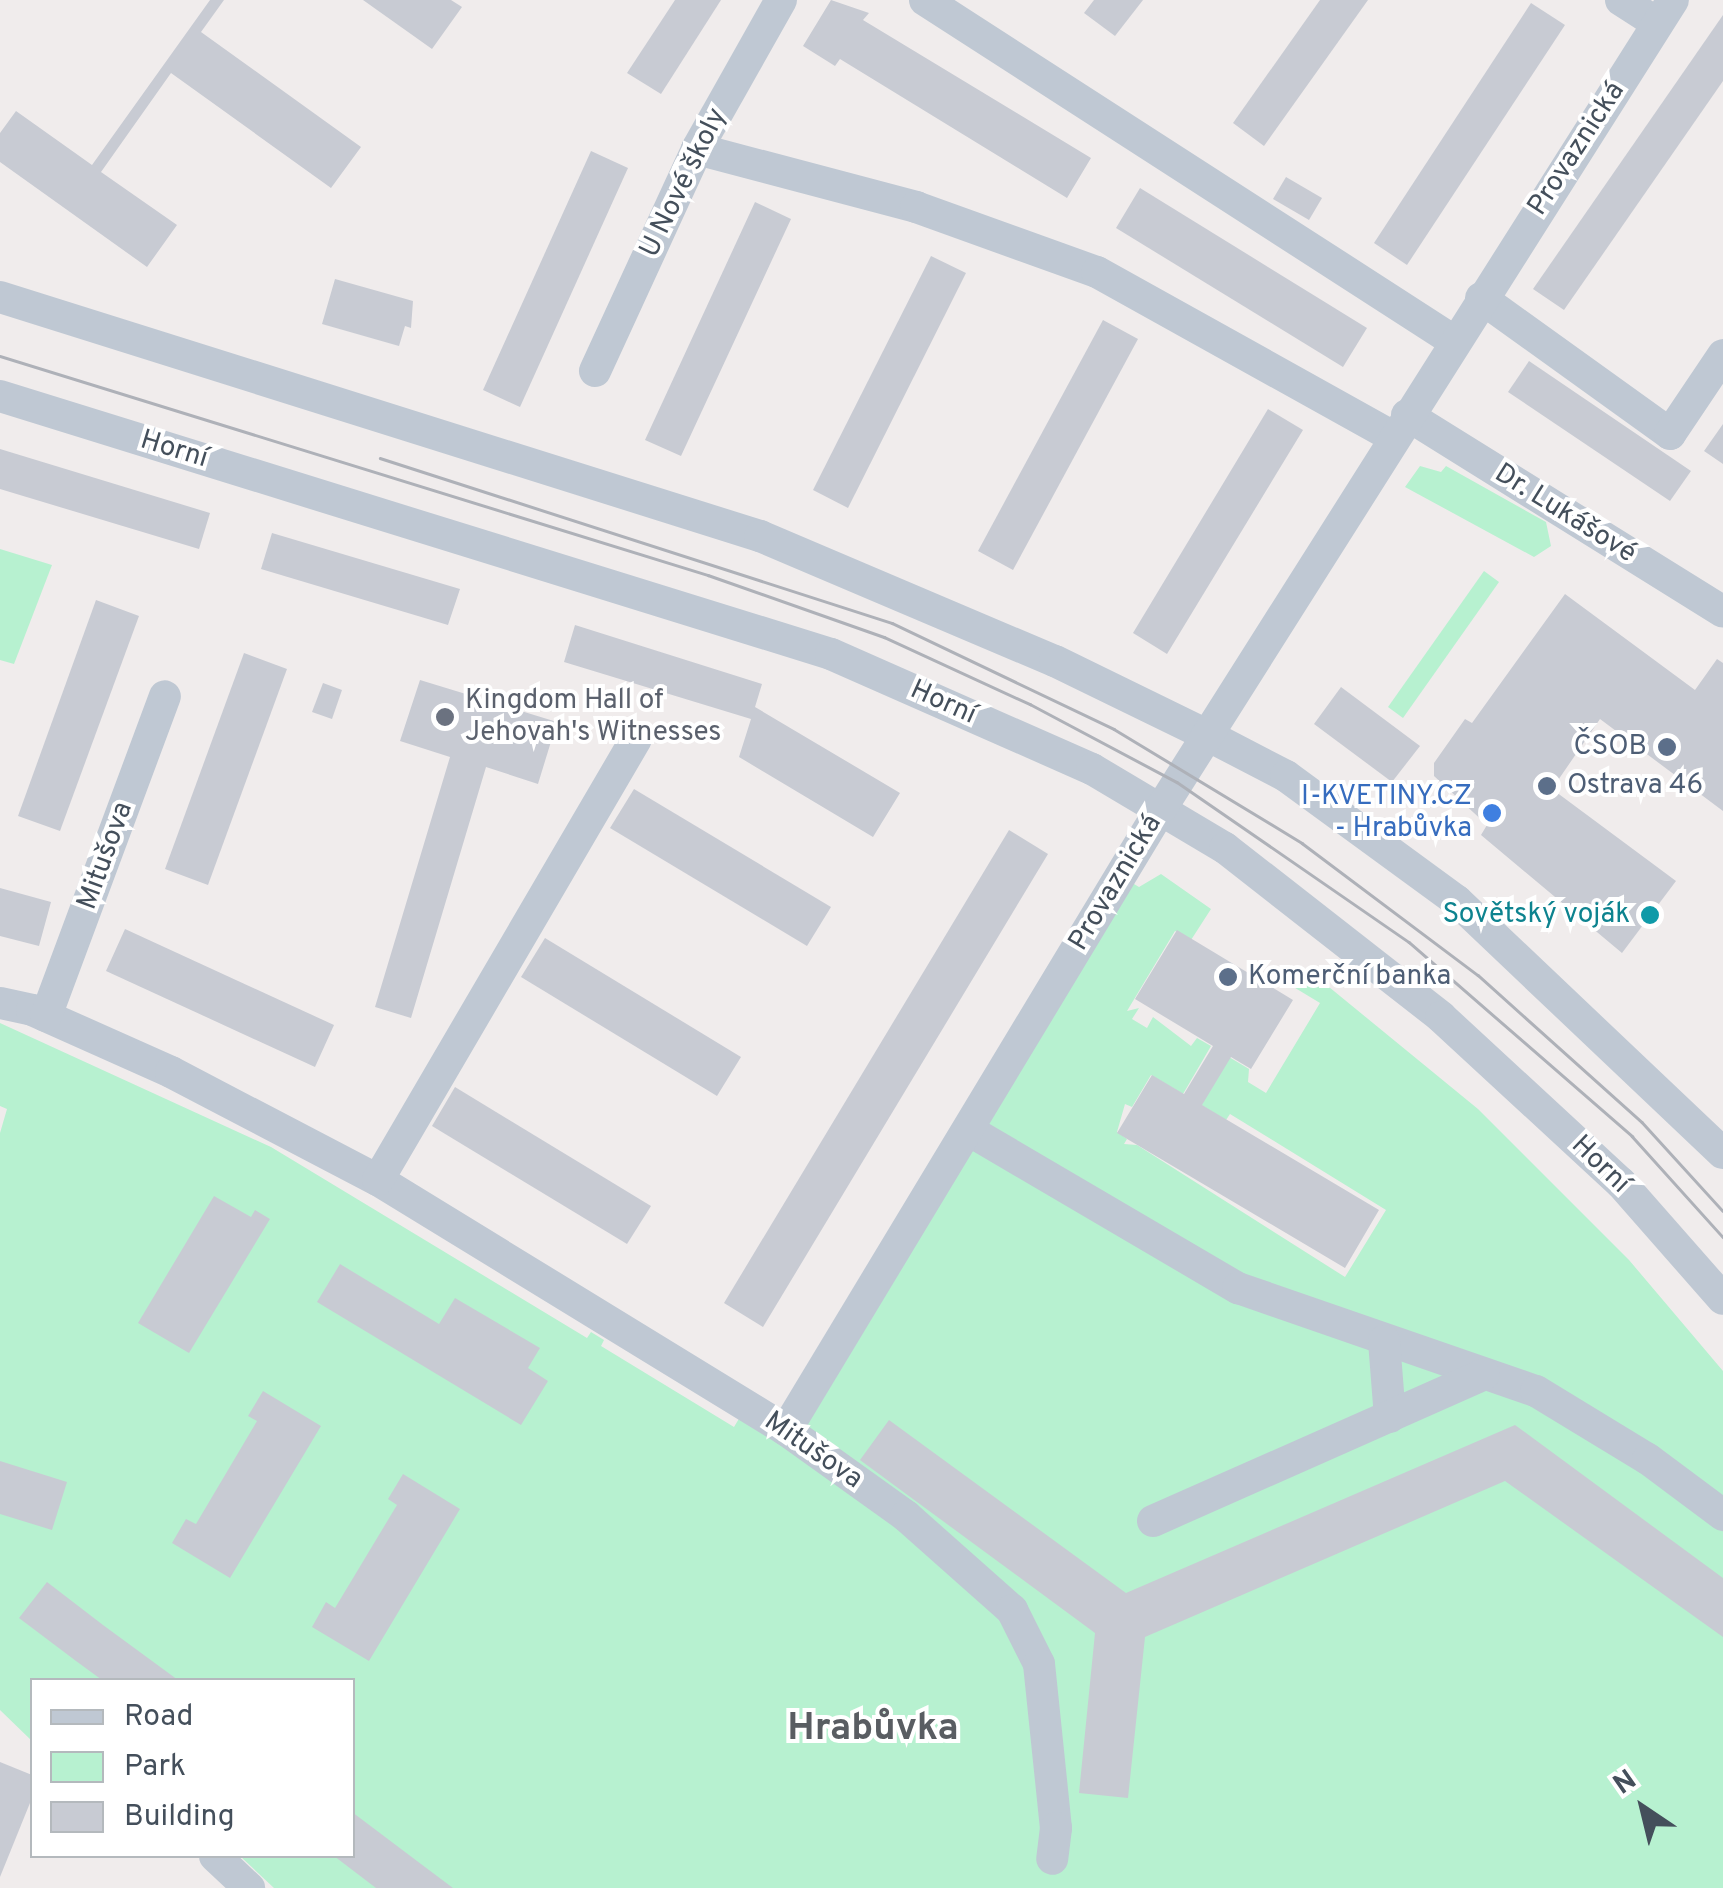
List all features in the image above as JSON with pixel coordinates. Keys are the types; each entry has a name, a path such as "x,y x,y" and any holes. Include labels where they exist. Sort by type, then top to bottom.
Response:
{"street":[{"name":"U Nové školy","path":"595,371 697,149 781,0"},
{"path":"925,0 1454,341"},
{"path":"1622,0 1665,11"},
{"name":"Provaznická","path":"786,1430 970,1131 1162,806 1665,11"},
{"name":"Dr. Lukášové","path":"697,149 916,207 1096,272 1400,426 1723,612"},
{"path":"0,297 760,536 1056,661 1207,735 1286,776 1457,900 1723,1153"},
{"path":"1482,298 1670,434 1723,355"},
{"name":"Horní","path":"0,396 831,654 1092,769 1162,806 1225,848 1441,1017 1621,1183 1723,1300"},
{"name":"Mitušova","path":"46,1016 166,696"},
{"path":"378,1180 636,739"},
{"name":"Mitušova","path":"0,1003 46,1016 378,1180 786,1430 906,1516 1012,1610 1040,1664 1047,1710 1052,1859"},
{"path":"970,1131 1238,1288 1536,1391 1648,1459 1723,1515"},
{"path":"1384,1341 1390,1416"},
{"path":"1153,1520 1484,1374"},
{"path":"217,1858 248,1888"}],"green space":[{"path":"1420,466 1441,472 1446,466 1546,522 1551,546 1534,557 1405,487"},
{"path":"0,549 52,565 14,664 0,660"},
{"path":"1484,571 1499,582 1403,718 1388,707"},
{"path":"1161,874 1211,909 1191,940 1175,931 1127,1011 1139,1008 1132,1019 1147,1028 1153,1017 1191,1046 1197,1038 1211,1046 1183,1094 1151,1075 1132,1107 1125,1104 1117,1132 1127,1139 1124,1144 1137,1145 1345,1277 1386,1210 1230,1114 1226,1120 1201,1105 1229,1057 1249,1069 1248,1082 1266,1093 1320,1003 1277,977 1270,987 1250,976 1283,971 1318,978 1478,1109 1629,1260 1723,1371 1723,1888 274,1888 242,1858 355,1858 355,1678 30,1678 30,1739 0,1710 0,1133 7,1109 0,1106 0,1023 271,1147 587,1338 591,1332 604,1340 601,1346 734,1427 740,1417 789,1446 1129,881 1139,887"}],"building":[{"path":"210,0 224,0 201,32 361,147 331,188 171,73 101,172 177,225 147,267 0,162 0,133 16,111 92,165"},
{"path":"363,0 451,0 462,7 432,49"},
{"path":"675,0 721,0 661,94 627,73"},
{"path":"831,0 869,13 863,20 1091,158 1067,198 840,59 835,66 803,46"},
{"path":"1094,0 1143,0 1115,36 1084,13"},
{"path":"1320,0 1368,0 1264,146 1233,123"},
{"path":"1531,3 1565,25 1407,265 1374,243"},
{"path":"1723,15 1723,81 1564,310 1533,289"},
{"path":"591,151 628,168 520,407 483,390"},
{"path":"1286,177 1322,198 1309,220 1273,199"},
{"path":"1140,188 1367,328 1343,367 1116,228"},
{"path":"755,202 791,219 681,456 645,440"},
{"path":"931,256 966,273 848,508 813,490"},
{"path":"335,279 413,301 411,328 405,326 399,346 322,324"},
{"path":"1103,320 1138,339 1013,570 978,551"},
{"path":"1529,361 1691,471 1670,501 1508,392"},
{"path":"1268,409 1303,430 1167,654 1133,633"},
{"path":"1723,424 1723,464 1704,451"},
{"path":"0,449 210,513 199,549 0,489"},
{"path":"272,533 460,589 448,625 261,569"},
{"path":"1565,594 1695,690 1717,659 1723,663 1723,811 1600,719 1552,789 1676,881 1622,953 1481,835 1487,825 1434,776 1434,763 1465,719 1472,723"},
{"path":"96,600 139,616 60,831 18,816"},
{"path":"575,625 762,684 755,707 900,793 873,837 739,757 751,719 564,662"},
{"path":"244,653 287,669 208,885 165,869"},
{"path":"420,680 557,722 538,784 486,767 411,1018 375,1007 450,757 400,741"},
{"path":"323,683 342,690 332,719 312,712"},
{"path":"1341,687 1420,746 1392,782 1314,724"},
{"path":"634,789 831,907 807,946 610,828"},
{"path":"1009,830 1048,854 763,1327 724,1303"},
{"path":"0,888 51,902 39,946 0,936"},
{"path":"125,929 334,1025 315,1067 106,971"},
{"path":"1177,930 1293,1000 1251,1069 1231,1057 1202,1105 1379,1210 1345,1268 1117,1133 1152,1075 1184,1094 1213,1046 1135,999"},
{"path":"545,938 741,1057 717,1096 521,977"},
{"path":"455,1087 651,1206 627,1244 432,1126"},
{"path":"214,1196 251,1217 255,1210 270,1219 189,1353 138,1323"},
{"path":"340,1264 439,1324 455,1298 540,1348 528,1368 548,1381 521,1425 317,1302"},
{"path":"263,1391 321,1426 230,1578 172,1543 186,1519 196,1524 257,1421 248,1416"},
{"path":"889,1420 1126,1593 1515,1425 1723,1578 1723,1637 1505,1481 1145,1637 1128,1798 1079,1793 1095,1633 860,1460"},
{"path":"0,1461 67,1482 52,1530 0,1514"},
{"path":"403,1474 460,1509 369,1661 312,1627 326,1602 335,1608 397,1505 388,1499"},
{"path":"47,1582 175,1678 99,1678 19,1618"},
{"path":"0,1762 30,1774 30,1803 0,1877"},
{"path":"355,1814 453,1888 376,1888 337,1858 355,1858"}],"tram line":[{"path":"0,356 708,575 884,637 1030,704 1177,782 1409,942 1632,1136 1723,1237"},
{"path":"380,458 892,623 1114,729 1302,843 1478,975 1642,1122 1723,1211"}],"place":[{"name":"Kingdom Hall of Jehovah's Witnesses","path":"445,717"},
{"name":"ČSOB","path":"1667,747"},
{"name":"Ostrava 46","path":"1547,786"},
{"name":"I-KVETINY.CZ - Hrabůvka","path":"1492,813"},
{"name":"Sovětský voják","path":"1650,915"},
{"name":"Komerční banka","path":"1228,977"}],"district":[{"name":"Hrabůvka","path":"873,1730"}]}
